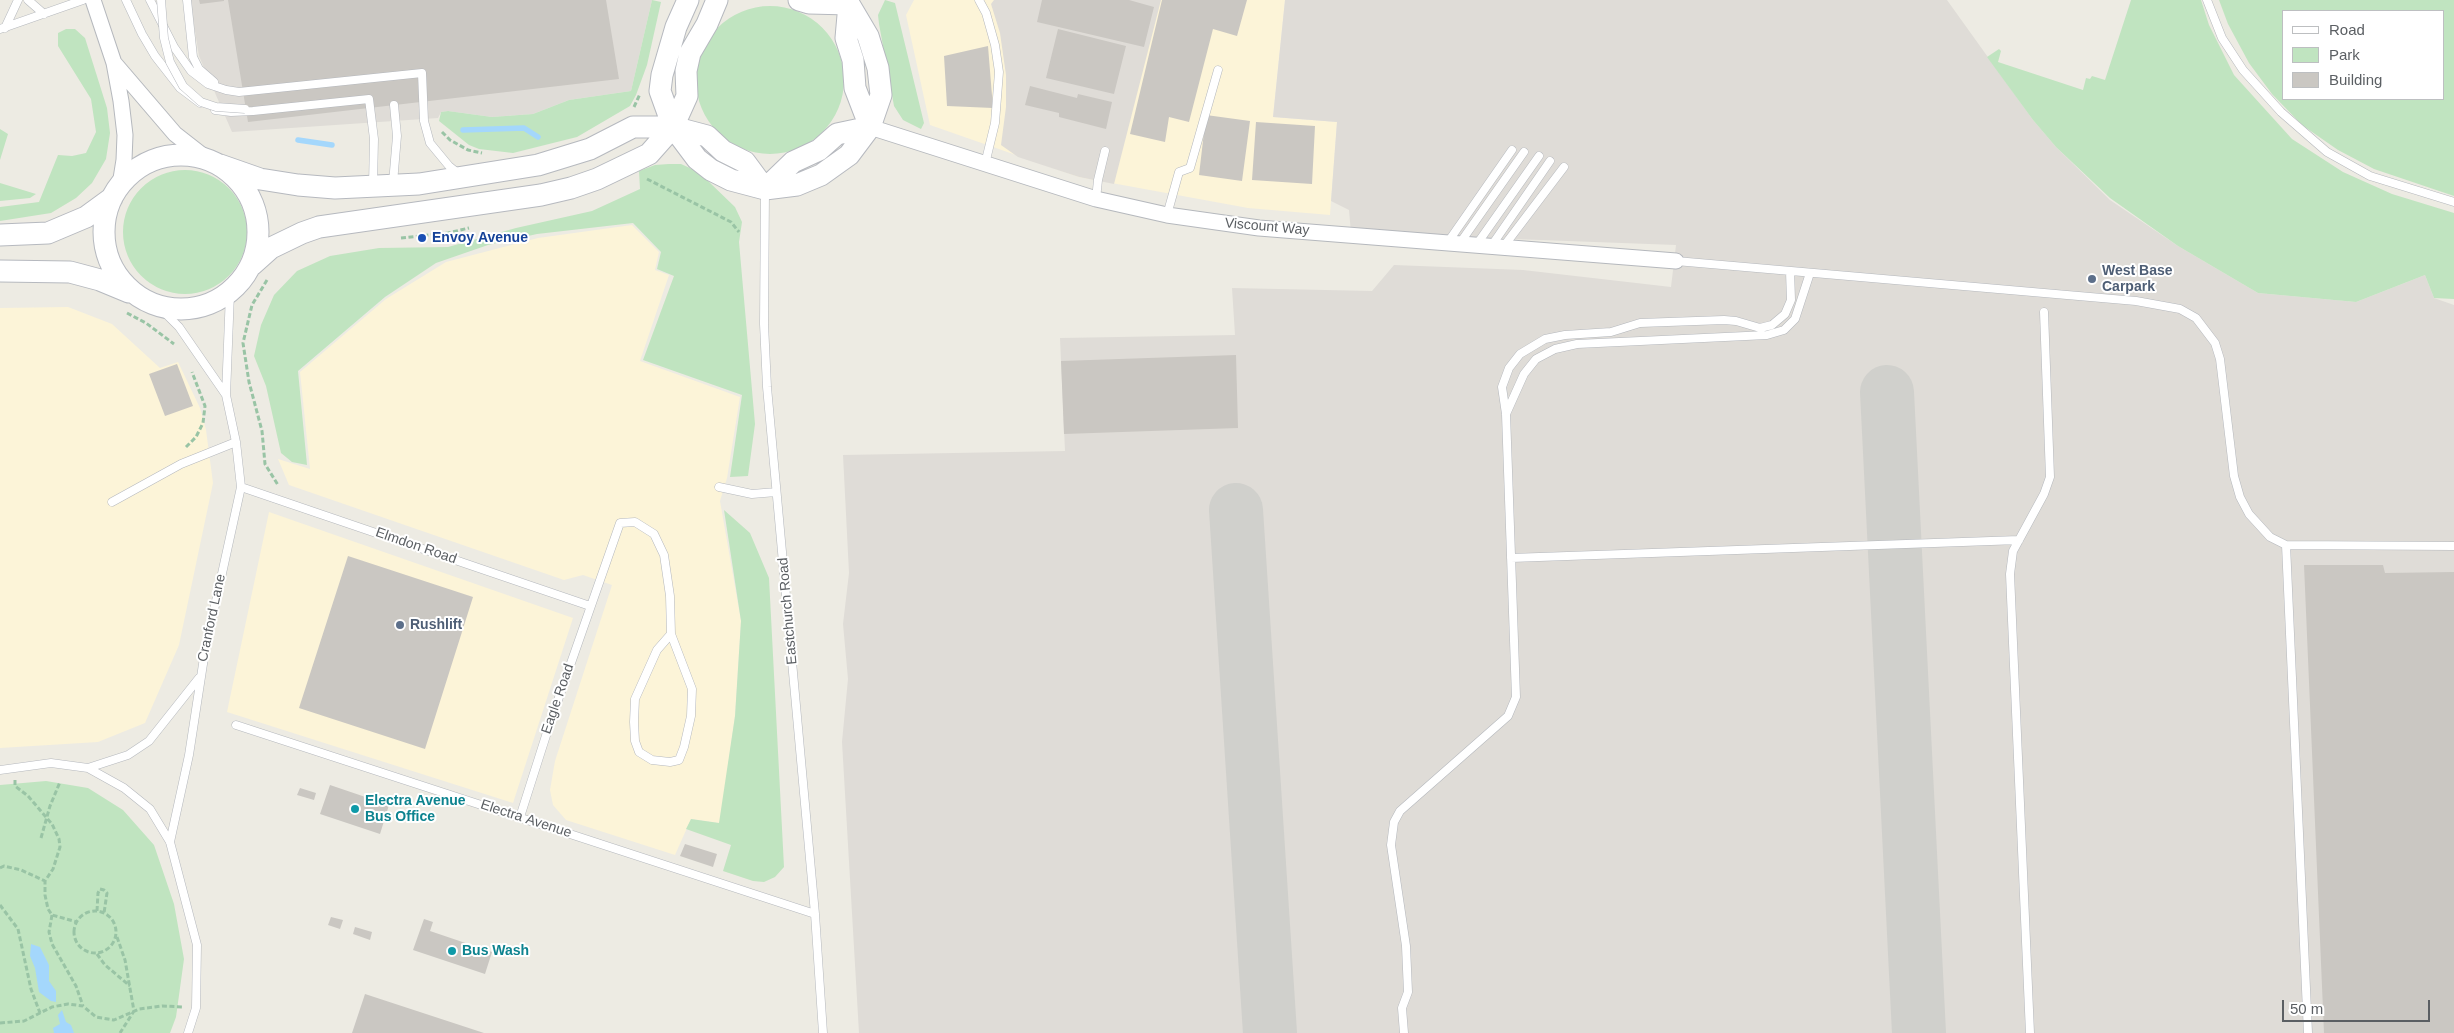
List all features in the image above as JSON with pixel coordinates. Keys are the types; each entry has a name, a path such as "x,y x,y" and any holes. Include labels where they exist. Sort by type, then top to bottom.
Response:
{"street":[{"path":"93,0 114,63 125,135 124,160 105,222 106,253 114,271 124,285 150,302"},
{"path":"674,127 660,91 662,76 676,26 688,0"},
{"path":"0,271 70,272 100,280 150,302 175,310 196,308 213,303 230,293 243,279 260,271 271,248 302,232 319,227 511,201 571,188 612,172 649,154 674,127 687,96 686,71 690,53 707,24 717,0"},
{"path":"0,235 48,233 86,217 116,191 133,172 146,163 167,156 186,155 213,162 260,179 298,185 335,188 383,186 462,177 538,165 590,149 633,127 674,127 707,136 723,150 745,162 765,189 797,185 836,166 849,155 870,126 855,88 853,60 846,38 849,2 809,3 799,0"},
{"path":"114,63 168,128 236,177 246,190 254,205 259,234 260,271"},
{"name":"Viscount Way","path":"870,126 1096,200 1167,215 1259,228 1676,261"}],"lane":[{"path":"3,29 18,0"},
{"path":"28,0 44,14"},
{"path":"3,29 83,0"},
{"path":"126,0 155,56 180,88 191,98 215,110 231,112 253,111 369,99 383,186"},
{"path":"150,0 174,48 191,71 208,84 239,92 422,73 424,121 430,143 449,166 462,177"},
{"path":"161,0 164,38 170,62 183,86 201,102 216,108 245,109"},
{"path":"187,0 193,57 199,69 211,81 226,88 241,91"},
{"path":"979,0 986,13 995,45 999,72 995,123 985,164"},
{"path":"2207,0 2222,38 2243,70 2281,112 2327,152 2370,176 2454,202"},
{"path":"1167,215 1179,172 1190,168 1218,70"},
{"path":"383,186 397,136 394,105"},
{"path":"1454,242 1512,150"},
{"path":"1096,200 1098,180 1105,152"},
{"path":"1454,242 1524,152"},
{"path":"1491,245 1539,156"},
{"path":"1491,245 1550,161"},
{"path":"1491,245 1564,167"},
{"name":"Eastchurch Road","path":"765,189 764,324 776,492 815,914 823,1033"},
{"path":"1676,261 2174,307 2189,313 2208,331 2215,343 2220,359 2234,476 2240,497 2249,514 2270,537 2286,545 2454,546"},
{"path":"1404,1033 1402,1008 1408,992 1406,946 1391,845 1394,822 1400,811 1508,716 1516,697 1506,414 1502,387 1505,377 1520,354 1532,345 1555,336 1611,332 1640,323 1724,320 1766,328 1779,321 1789,306 1791,300 1790,271"},
{"path":"1506,414 1518,384 1527,370 1536,359 1555,349 1577,344 1767,335 1784,330 1795,319 1810,273"},
{"name":"Cranford Lane","path":"170,842 197,714 199,678 241,486 236,442 226,395 230,293"},
{"name":"Cranford Lane","path":"150,302 179,327 226,395"},
{"path":"2030,1033 2010,574 2013,551 2044,494 2050,477 2044,312"},
{"path":"112,502 181,464 236,442"},
{"name":"Elmdon Road","path":"241,486 590,606"},
{"path":"719,487 752,494 776,492"},
{"name":"Eagle Road","path":"520,817 598,581 620,523 635,522 654,534 664,555 670,596 671,634"},
{"path":"1511,558 2019,540"},
{"path":"2286,545 2308,1033"},
{"path":"671,634 692,689 691,716 684,747 680,760 670,762 652,760 639,752 634,741 634,722 635,699 657,650 671,634"},
{"path":"88,768 128,755 149,741 199,678"},
{"name":"Electra Avenue","path":"236,725 815,914"},
{"path":"0,770 51,763 88,768 124,788 150,809 170,842 197,945 196,1008 188,1033"}],"path":[{"path":"629,112 642,91"},
{"path":"442,131 450,140 468,150 486,154"},
{"path":"652,180 731,222 739,232"},
{"path":"396,238 448,233 475,226"},
{"path":"244,335 260,271"},
{"path":"122,310 146,322 180,349"},
{"path":"243,343 249,382 262,431 264,464 270,475"},
{"path":"181,464 177,453 196,437 203,423 205,406 190,366"},
{"path":"14,768 15,786 28,796 47,818 60,839 60,847 53,869 46,881 45,895 52,915 49,932 52,944 76,986 82,1006"},
{"path":"42,838 60,782"},
{"path":"0,868 4,866 21,870 46,881"},
{"path":"97,911 100,889 107,893 104,913"},
{"path":"0,905 18,929 31,989 40,1013"},
{"path":"117,936 110,948 97,954 90,953 78,946 74,932 77,922 84,914 97,911 104,913 114,922 125,960 134,1011 120,1033"},
{"path":"52,915 77,922"},
{"path":"97,954 105,965 130,986"},
{"path":"0,1023 24,1022 52,1007 68,1004 82,1006 96,1017 114,1020 134,1011 162,1006 196,1008"}],"shaded area":[{"path":"190,0 652,0 631,91 569,100 533,114 492,117 448,111 441,112 438,118 232,132 199,56"},
{"path":"914,0 1285,0 1273,117 1337,122 1330,215 1248,208 1079,177 930,125 906,15"},
{"path":"994,0 1161,0 1114,184 1079,177 1018,157 1001,145 1006,107 1006,75 1000,33 991,4"},
{"path":"1285,0 1947,0 2033,120 2056,147 2110,200 2178,246 2258,293 2356,302 2425,275 2434,298 2454,305 2454,1033 859,1033 842,742 848,679 843,624 849,573 843,455 1065,451 1060,338 1235,335 1232,288 1372,291 1394,265 1523,270 1671,287 1676,245 1351,233 1349,210 1331,201 1337,122 1273,117"},
{"path":"632,225 659,252 655,270 669,275 640,361 740,397 727,478 720,501 741,621 735,716 721,816 719,823 691,819 675,855 566,820 553,805 550,790 555,761 612,585 583,575 564,580 289,485 278,459 310,469 300,372 386,299 446,262 538,238"},
{"path":"68,307 112,324 160,368 178,362 200,408 206,430 213,483 179,645 145,723 98,742 0,748 0,308"},
{"path":"269,512 573,618 513,803 227,712"}],"green space":[{"path":"652,0 661,2 647,65 630,106 577,137 513,153 479,149 469,145 439,121 441,112 448,111 492,117 533,114 569,100 631,91"},
{"path":"885,0 895,3 924,123 921,129 903,120 894,106 878,15"},
{"path":"2131,0 2201,0 2209,25 2234,75 2292,139 2343,172 2392,194 2454,213 2454,299 2434,298 2425,275 2356,302 2258,293 2178,246 2110,198 2056,147 2033,120 1987,57 1999,49 2001,51 1998,62 2083,90 2086,78 2090,79 2092,76 2105,80"},
{"path":"2219,0 2454,0 2454,196 2374,169 2338,150 2302,125 2272,94 2249,63 2228,24"},
{"path":"770,6 798,11 823,27 839,52 844,80 839,108 823,133 798,149 770,154 742,149 717,133 701,108 696,80 701,52 717,27 742,11"},
{"path":"66,29 75,29 85,38 107,108 110,133 106,159 92,183 76,198 51,213 0,221 0,207 39,202 58,155 72,156 86,153 96,132 91,99 58,46 58,33"},
{"path":"0,129 8,134 0,160"},
{"path":"681,164 692,169 707,180 735,207 742,222 739,242 755,424 748,476 730,477 742,395 643,360 674,276 657,269 661,252 633,223 537,234 488,245 436,263 385,297 298,371 307,465 292,462 281,453 266,386 254,356 261,325 274,295 297,271 330,256 379,248 448,247 516,228 592,211 640,189 639,171 655,165"},
{"path":"185,170 209,175 229,188 242,208 247,232 242,256 229,276 209,289 185,294 161,289 141,276 128,256 123,232 128,208 141,188 161,175"},
{"path":"0,183 36,194 30,198 0,201"},
{"path":"724,510 750,533 769,578 784,867 775,877 764,882 753,881 723,871 731,845 686,829 691,819 719,823 735,716 741,621"},
{"path":"46,781 88,788 123,810 154,845 174,904 184,959 176,1017 170,1033 0,1033 0,785"}],"water":[{"path":"31,944 40,947 49,965 49,981 56,991 56,1002 51,1001 39,992 35,968 30,956"},
{"path":"62,1010 66,1022 71,1025 74,1033 54,1033 53,1028 60,1024 58,1015"}],"building":[{"path":"199,0 224,0 224,1 200,4"},
{"path":"228,0 606,0 619,79 248,122"},
{"path":"1042,0 1129,0 1154,7 1144,47 1037,22"},
{"path":"1162,0 1247,0 1237,36 1213,29 1189,122 1169,117 1165,142 1130,134"},
{"path":"1058,29 1126,46 1114,94 1046,78"},
{"path":"988,46 993,108 947,106 944,56"},
{"path":"1030,86 1077,98 1078,94 1112,102 1106,129 1059,117 1059,113 1025,105"},
{"path":"1206,115 1250,121 1242,181 1199,175"},
{"path":"1256,122 1315,126 1312,184 1252,180"},
{"path":"1236,355 1238,428 1064,434 1061,361"},
{"path":"177,364 193,406 165,416 149,374"},
{"path":"348,556 473,597 425,749 299,708"},
{"path":"2304,565 2383,565 2385,573 2454,572 2454,1033 2324,1033"},
{"name":"Electra Avenue Bus Office","path":"330,785 389,805 380,834 320,814"},
{"path":"300,788 316,793 314,800 297,795"},
{"path":"685,844 717,854 713,867 680,856"},
{"path":"331,917 343,920 340,929 328,925"},
{"name":"Bus Wash","path":"424,919 433,922 430,931 492,952 485,974 413,950"},
{"path":"355,927 372,932 370,940 353,934"},
{"path":"365,994 484,1033 352,1033"}],"waterway":[{"path":"463,130 524,128 538,137"},
{"path":"298,140 332,145"}],"taxiway":[{"path":"1887,392 1919,1033"},
{"path":"1236,510 1270,1033"}],"place":[{"name":"Envoy Avenue","path":"422,238"},
{"name":"West Base Carpark","path":"2092,279"},
{"name":"Rushlift","path":"400,625"},
{"name":"Electra Avenue Bus Office","path":"355,809"},
{"name":"Bus Wash","path":"452,951"}]}
